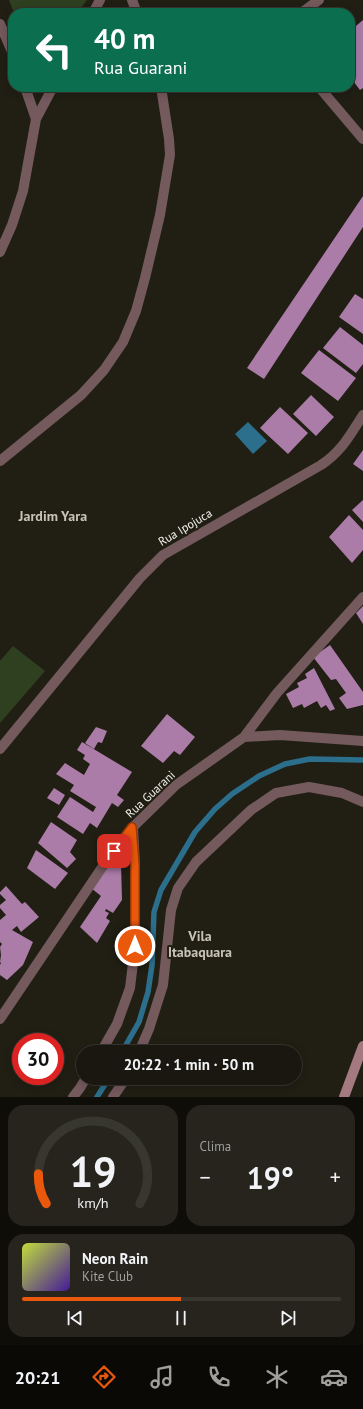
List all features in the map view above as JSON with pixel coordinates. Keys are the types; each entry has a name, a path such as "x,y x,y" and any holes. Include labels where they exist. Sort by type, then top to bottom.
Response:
{"main road":[{"path":"344,1097 363,1046"}],"street":[{"path":"308,8 319,0"},
{"path":"0,24 8,42"},
{"path":"27,92 36,119"},
{"path":"0,252 12,225 23,191 36,119 50,92"},
{"path":"0,461 81,395 104,370 122,342 136,311 160,215 169,163 169,138 162,92"},
{"path":"323,92 363,139"},
{"name":"Rua Ipojuca","path":"0,749 140,578 163,555 326,462 341,448 363,415"},
{"name":"Rua Guarani","path":"0,1019 105,863 132,827 176,785 244,737 277,694 363,597"},
{"path":"244,737 280,735 363,740"},
{"path":"142,1045 149,1029 163,985 171,910 178,888 196,862 251,810 276,793 309,787 342,793 363,802"},
{"path":"105,1045 117,1024 130,988 135,946 135,866 132,827"},
{"path":"73,1097 82,1085"},
{"path":"113,1097 121,1085"}],"green space":[{"path":"9,0 87,0 81,8 12,8"},
{"path":"13,646 45,671 0,723 0,661"}],"water":[{"path":"248,422 267,441 253,454 235,434"}],"building":[{"path":"363,20 363,88 360,90 355,84 355,27"},
{"path":"363,196 363,227 264,379 247,368"},
{"path":"355,294 363,299 363,334 339,317"},
{"path":"340,327 363,345 363,364 356,373 323,348"},
{"path":"319,350 356,378 338,401 301,373"},
{"path":"311,395 334,417 316,436 293,414"},
{"path":"280,407 308,433 288,454 260,428"},
{"path":"363,450 363,471 353,464"},
{"path":"363,500 363,522 352,510"},
{"path":"349,515 363,530 363,550 352,563 329,537"},
{"path":"363,606 363,624 356,613"},
{"path":"330,645 363,692 363,705 347,709 339,698 346,693 336,679 331,680 313,657"},
{"path":"314,668 335,709 330,711 326,705 321,708 317,701 304,708 302,704 293,708 286,694 299,687 297,683 307,678 305,674"},
{"path":"167,714 195,737 180,755 174,751 163,763 141,746"},
{"path":"96,727 107,731 102,743 98,742 94,749 85,743"},
{"path":"82,742 132,772 117,795 124,800 118,807 112,803 97,828 90,823 83,834 57,817 70,797 93,812 96,807 70,791 74,785 56,774 65,763 84,775 90,764 83,759 85,755 77,750"},
{"path":"54,788 65,795 59,805 47,798"},
{"path":"51,822 77,840 70,852 76,859 67,868 38,843"},
{"path":"36,850 68,873 55,889 27,868"},
{"path":"106,861 121,863 122,900 113,913 106,909 105,911 109,913 106,918 110,921 97,943 80,927 101,896 91,888"},
{"path":"6,886 22,904 25,902 39,917 21,932 17,926 12,930 33,942 23,965 7,980 0,975 0,947 2,944 0,942 0,920 6,915 0,908 0,905 6,900 0,892"}],"waterway":[{"path":"126,1045 139,1022 148,992 152,965 154,912 161,890 195,832 215,809 232,794 259,776 285,764 310,759 363,760"},
{"path":"97,1097 105,1085"}],"district":[{"name":"Jardim Yara","path":"53,516"},
{"name":"Vila Itabaquara","path":"200,944"}],"route":[{"path":"114,851 132,827 135,866 135,946"}]}
